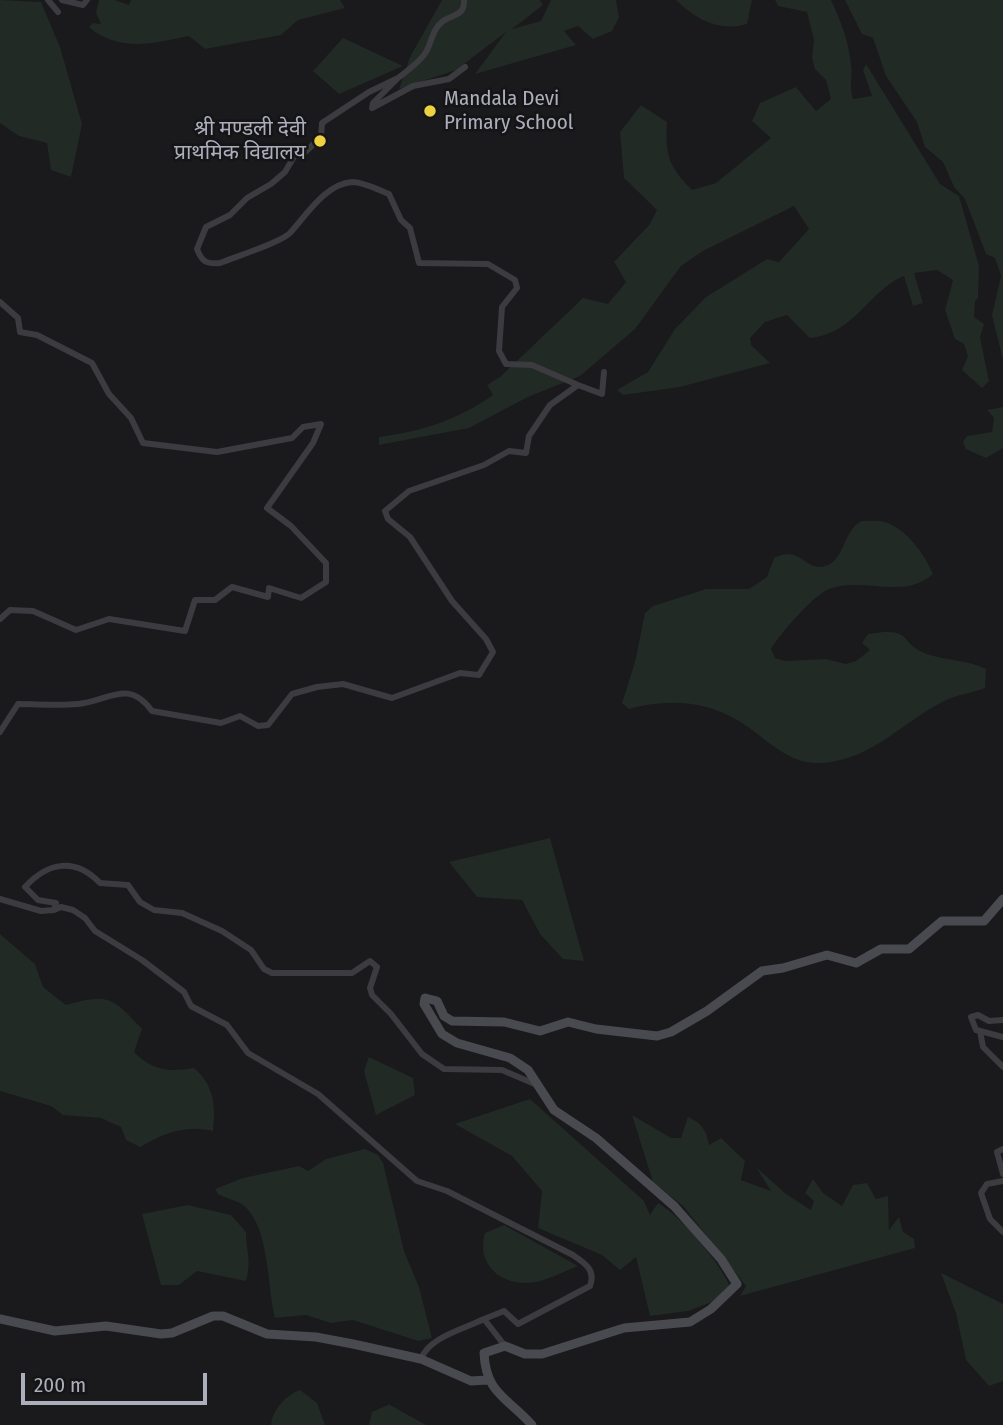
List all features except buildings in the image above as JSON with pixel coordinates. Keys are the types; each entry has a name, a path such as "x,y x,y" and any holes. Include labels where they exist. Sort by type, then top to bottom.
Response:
{"main road":[{"path":"532,1425 493,1390 487,1380 484,1353 505,1346 525,1354 542,1354 625,1328 690,1322 711,1310 737,1284 721,1259 674,1206 596,1138 554,1110 539,1085 519,1063 457,1043 442,1034 424,1004 425,998 437,1001 444,1016 452,1021 504,1022 540,1031 568,1022 596,1029 657,1036 671,1032 707,1011 740,990 758,972 827,955 856,963 881,949 909,949 946,920 974,923 984,921 1003,899"},
{"path":"0,1319 55,1331 106,1326 172,1334 213,1316 223,1316 267,1334 316,1337 421,1359 471,1381 487,1380"}],"street":[{"path":"48,0 58,12"},
{"path":"62,0 83,5 87,0"},
{"path":"464,0 461,11 455,18 444,20 433,33 425,54 373,103 373,108 419,84 449,79 465,67"},
{"path":"398,78 336,112 322,124 321,137 301,156 295,155 285,172 247,198 230,215 206,227 197,249 201,259 207,264 220,263 276,240 290,233 302,215 321,197 352,182 361,184 389,194 401,220 410,228 419,262 488,264 514,280 517,288 502,307 499,351 506,364 533,365 602,394 604,372"},
{"path":"0,302 18,318 20,331 37,335 92,363 109,394 131,418 143,443 216,452 292,438 303,428 321,424 313,443 267,508 291,526 326,563 326,582 301,598 269,588 268,597 232,587 215,600 195,600 185,631 109,619 76,630 33,611 10,610 0,619"},
{"path":"0,732 18,704 81,704 110,694 133,695 142,698 152,711 221,723 240,716 258,726 268,725 292,694 317,687 343,684 392,698 460,673 479,675 493,652 486,639 452,601 410,537 388,519 384,511 409,491 484,465 509,451 526,453 530,436 550,405 578,385"},
{"path":"54,910 56,903 38,900 24,887 37,873 66,865 78,866 88,870 100,883 128,885 140,902 154,910 182,913 222,931 251,950 264,969 272,973 352,973 370,961 374,962 377,967 370,988 372,995 422,1054 444,1069 502,1070 539,1085"},
{"path":"0,900 41,911 61,907 85,918 95,931 142,960 184,992 191,1006 227,1025 248,1053 318,1094 417,1181 447,1191 573,1255 590,1268 593,1278 590,1286 518,1324 504,1311 484,1319 435,1342 425,1350 421,1359"},
{"path":"1003,1020 989,1021 973,1015 971,1022 980,1031 1003,1037"},
{"path":"980,1031 983,1047 1003,1067"},
{"path":"1003,1149 997,1152 996,1157 1003,1174"},
{"path":"1003,1181 987,1184 981,1193 990,1219 1003,1232"},
{"path":"484,1319 505,1346"}],"shaded area":[{"path":"0,0 41,2 60,47 82,124 71,177 51,170 47,143 19,136 0,123"},
{"path":"99,0 115,0 129,5 131,0 340,0 345,8 298,20 281,35 205,49 189,36 138,44 112,40 101,35 89,27 93,23 101,24 96,13"},
{"path":"442,0 540,0 543,5 512,29 541,21 551,0 616,0 619,17 612,31 593,39 578,26 564,31 576,45 475,74 506,32 456,70 399,89 410,57"},
{"path":"676,0 752,0 747,24 727,26 700,18"},
{"path":"775,0 831,0 848,48 853,99 872,96 863,70 866,64 940,184 959,196 979,266 978,298 975,301 974,317 984,324 980,337 989,381 982,388 962,370 968,356 964,344 955,339 945,310 953,280 937,270 914,273 923,303 913,306 904,276 880,291 850,321 825,335 810,338 787,315 765,322 750,338 751,345 770,363 680,387 623,395 617,390 648,372 675,329 706,297 767,259 779,262 809,229 794,206 703,251 681,266 635,329 580,376 528,397 469,428 379,445 379,437 439,423 493,395 487,385 500,377 583,298 608,304 626,282 614,262 650,224 657,210 624,178 620,132 641,105 667,122 670,160 692,190 716,183 771,138 752,121 760,103 796,87 816,111 831,99 826,80 815,69 812,58 814,40 807,12 778,6"},
{"path":"845,0 1003,0 1003,360 992,315 1001,276 995,258 986,254 965,199 954,187 943,162 925,147 917,122 886,76 873,38 862,34"},
{"path":"343,38 403,66 339,94 313,71"},
{"path":"1003,407 1003,448 986,458 966,449 963,442 967,436 992,432 994,418 987,410"},
{"path":"862,521 883,521 901,530 920,551 933,574 909,586 854,585 827,590 805,608 781,634 771,649 775,658 785,661 826,659 846,664 856,661 870,650 862,643 868,634 893,632 927,654 971,663 986,669 985,688 944,701 871,748 839,761 821,763 808,762 786,754 737,720 711,708 670,703 629,709 622,703 635,662 645,613 653,606 706,589 749,589 767,577 774,558 783,555 796,556 818,567 825,566 837,558 851,531"},
{"path":"550,838 584,961 563,959 540,934 522,900 477,897 449,862"},
{"path":"0,934 35,964 43,987 66,1005 101,999 109,1000 124,1010 142,1029 134,1052 148,1063 169,1070 194,1068 210,1089 214,1113 213,1131 184,1130 140,1147 126,1140 121,1127 101,1118 63,1115 51,1106 0,1091"},
{"path":"369,1057 413,1078 415,1095 376,1115 364,1071"},
{"path":"530,1099 644,1201 650,1215 658,1203 698,1239 729,1284 725,1297 688,1311 650,1316 636,1257 620,1270 602,1255 538,1228 542,1191 512,1156 455,1124"},
{"path":"632,1115 671,1138 681,1138 688,1117 703,1128 709,1145 721,1138 745,1161 741,1180 771,1191 756,1167 786,1194 811,1210 814,1201 805,1193 813,1179 823,1193 842,1206 853,1185 867,1183 876,1199 888,1196 889,1230 899,1217 903,1232 914,1239 915,1248 740,1296 746,1286 684,1207 653,1182"},
{"path":"365,1149 378,1155 383,1163 404,1251 419,1287 432,1338 418,1341 353,1320 331,1323 306,1315 275,1318 266,1258 258,1227 243,1205 218,1194 215,1189 243,1178 299,1166 308,1171 326,1159"},
{"path":"188,1205 231,1215 246,1232 249,1261 246,1281 197,1271 179,1285 161,1285 142,1214"},
{"path":"504,1225 578,1266 536,1282 513,1282 503,1278 488,1265 483,1245 485,1233"},
{"path":"941,1273 1003,1304 1003,1381 989,1386 966,1360 956,1313"},
{"path":"300,1390 317,1403 325,1425 271,1425 281,1404"},
{"path":"390,1404 426,1425 369,1425 372,1412"}],"place":[{"name":"Mandala Devi Primary School","path":"430,111"},
{"name":"श्री मण्डली देवी प्राथमिक विद्यालय","path":"320,141"}]}
